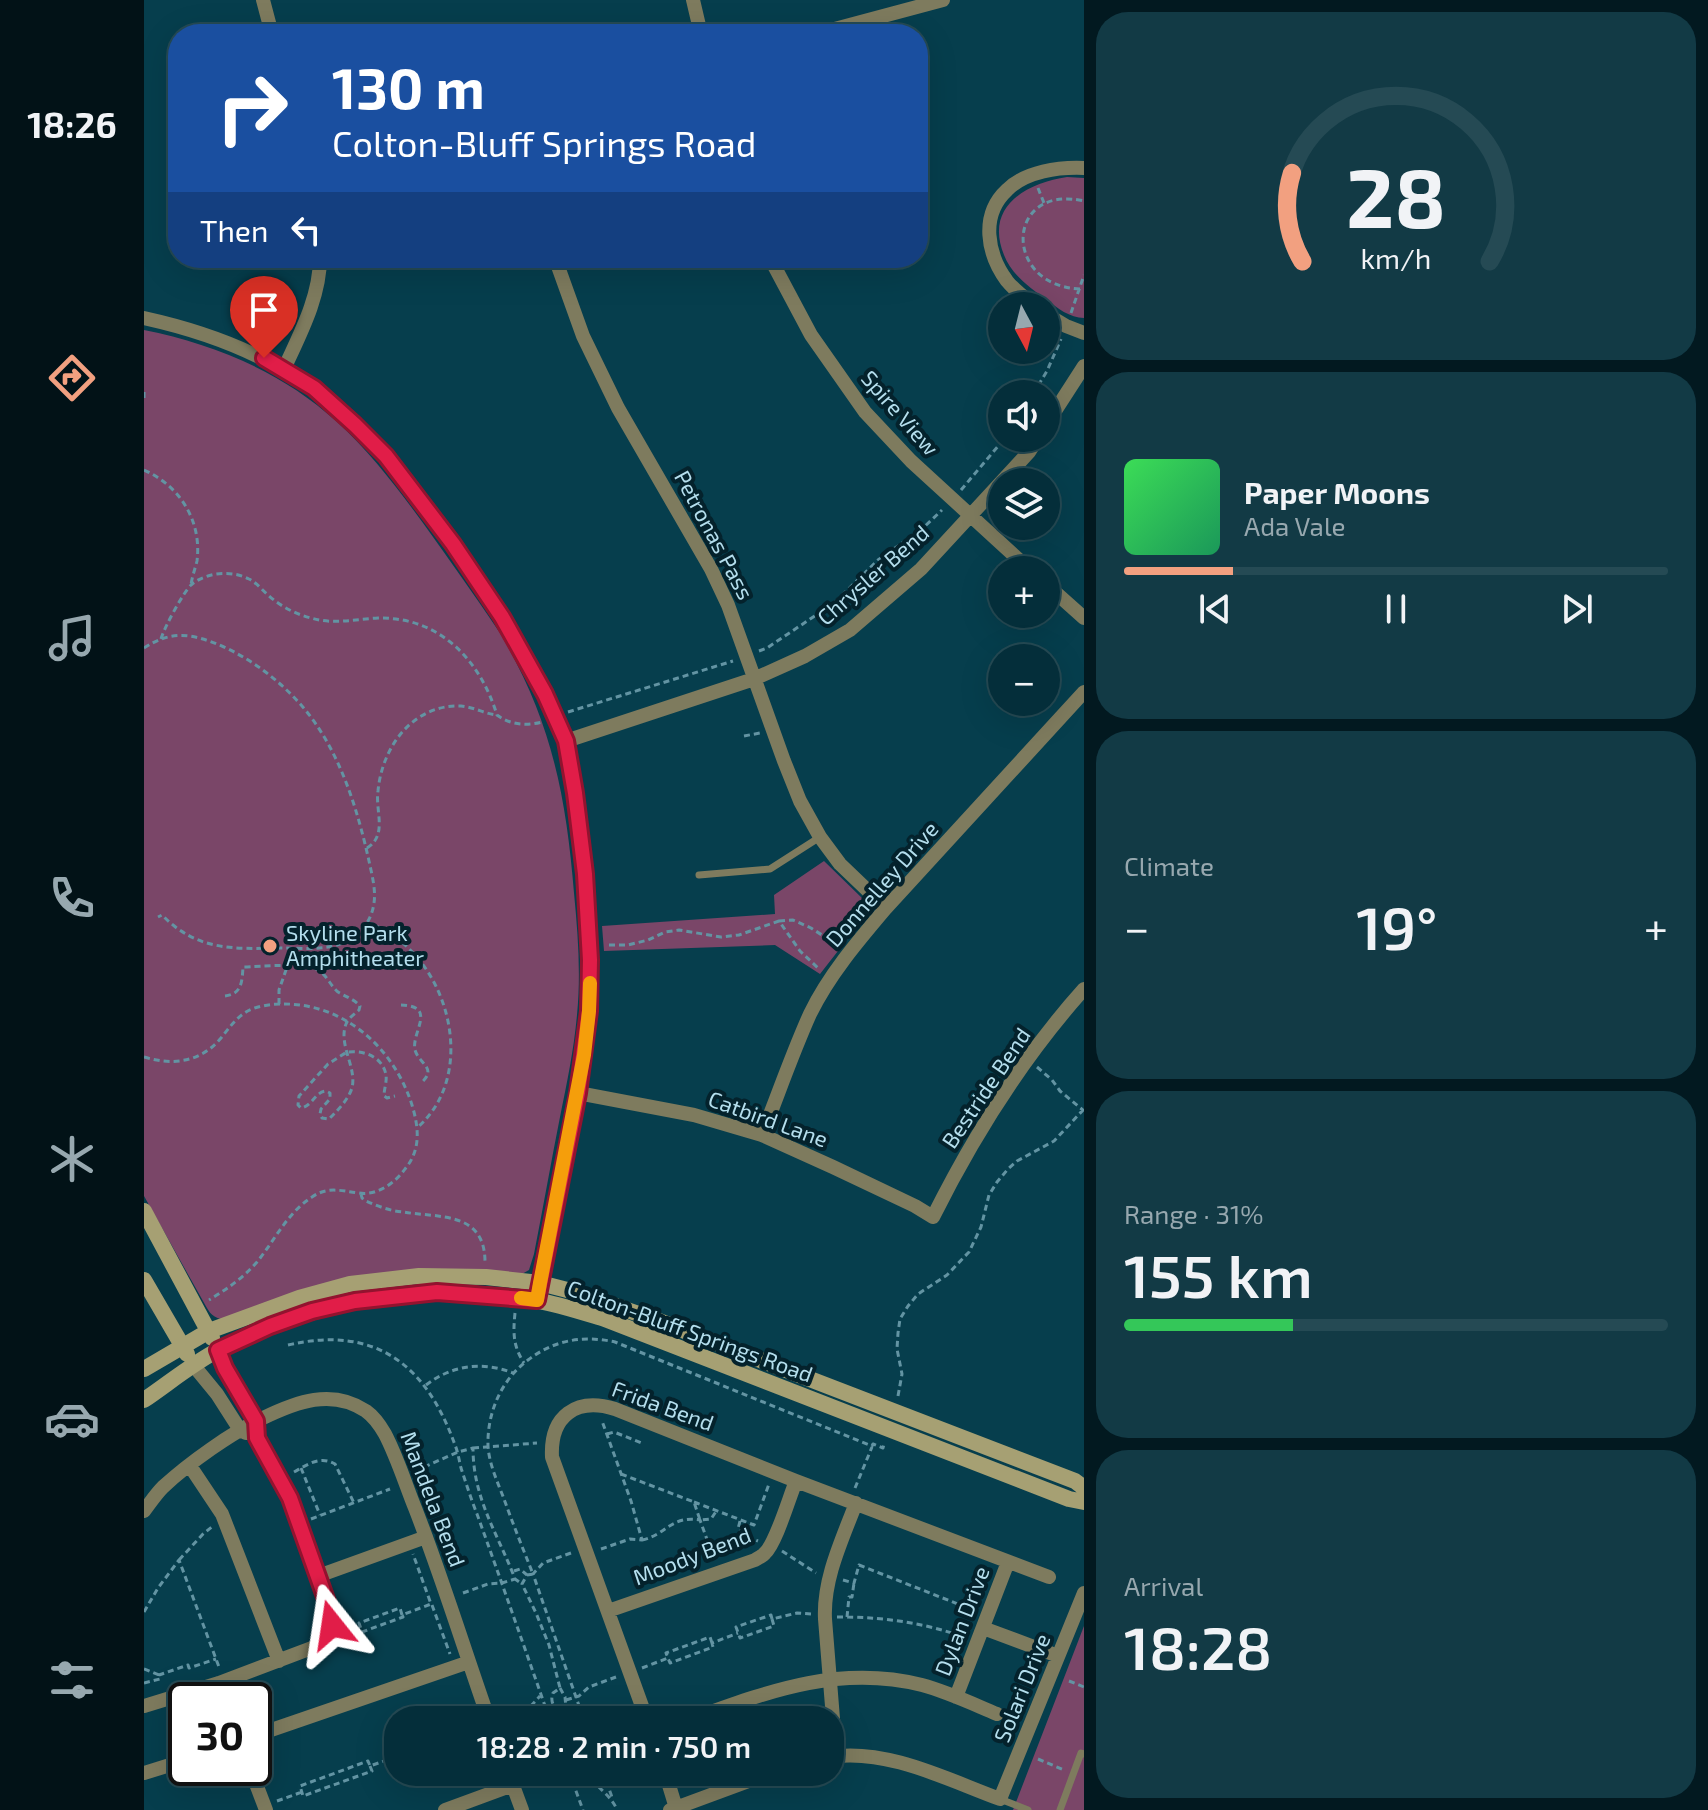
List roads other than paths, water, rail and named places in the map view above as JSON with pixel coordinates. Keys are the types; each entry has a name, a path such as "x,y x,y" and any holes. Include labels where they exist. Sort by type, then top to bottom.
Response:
{"street":[{"path":"263,0 269,24"},
{"path":"693,0 699,24"},
{"path":"853,24 943,0"},
{"path":"1019,292 996,265 990,248 988,231 997,202 1008,188 1043,172 1084,168"},
{"path":"284,369 306,322 320,268"},
{"name":"Petronas Pass","path":"559,268 583,336 618,408 711,569 728,605 795,788 820,837 840,864 886,908"},
{"name":"Spire View","path":"775,268 811,335 865,412 911,461 1015,556"},
{"path":"144,318 180,326 244,348 284,369 314,388 386,456 453,544 502,617 545,694 566,741 585,874 590,960 589,1011 578,1093 537,1300"},
{"path":"1060,322 1084,333"},
{"path":"1060,403 1084,366"},
{"name":"Chrysler Bend","path":"566,741 754,679 805,656 850,630 921,569 1029,452"},
{"path":"1060,597 1084,618"},
{"name":"Donnelley Drive","path":"762,1135 811,1013 838,968 886,908 1084,692"},
{"name":"Bestride Bend","path":"933,1217 979,1131 1019,1071 1084,989"},
{"name":"Catbird Lane","path":"578,1093 694,1115 762,1135 933,1217"},
{"path":"144,1211 209,1331 225,1368 256,1421 257,1438 290,1498 336,1629 325,1643 222,1682"},
{"name":"Colton-Bluff Springs Road","path":"144,1369 209,1331 299,1298 350,1284 419,1276 486,1277 540,1283 659,1321 1075,1481 1084,1488"},
{"path":"144,1280 194,1366 240,1430 257,1438"},
{"name":"Colton-Bluff Springs Road","path":"144,1400 218,1350 312,1311 355,1301 437,1292 537,1300 605,1319 1069,1499 1084,1502"},
{"name":"Mandela Bend","path":"144,1511 162,1488 256,1421 300,1402 323,1398 345,1401 368,1412 384,1432 488,1706"},
{"name":"Frida Bend","path":"608,1611 552,1457 551,1442 556,1429 566,1415 588,1405 601,1405 796,1481 855,1497 1049,1577"},
{"path":"190,1466 224,1519 279,1661"},
{"name":"Moody Bend","path":"608,1611 762,1556 773,1540 796,1481"},
{"path":"831,1706 826,1600 833,1565 855,1497"},
{"path":"318,1576 426,1537"},
{"name":"Dylan Drive","path":"956,1697 1008,1562"},
{"name":"Solari Drive","path":"1000,1799 1084,1593"},
{"path":"608,1611 642,1706"},
{"path":"983,1628 1058,1656"},
{"path":"272,1730 469,1662"},
{"path":"728,1706 807,1682 859,1677 923,1685 997,1714"},
{"path":"144,1706 168,1699"},
{"path":"844,1756 869,1756 902,1763 1000,1799"},
{"path":"144,1773 168,1766"},
{"path":"259,1786 270,1806"},
{"path":"445,1810 495,1786"},
{"path":"513,1786 522,1810"},
{"path":"668,1786 673,1809 735,1786"}],"lane":[{"path":"699,875 770,869 820,837"},
{"path":"1060,1810 1081,1753 1084,1754"},
{"path":"1000,1799 1028,1810"}],"place":[{"name":"Skyline Park Amphitheater","path":"270,946"}]}
